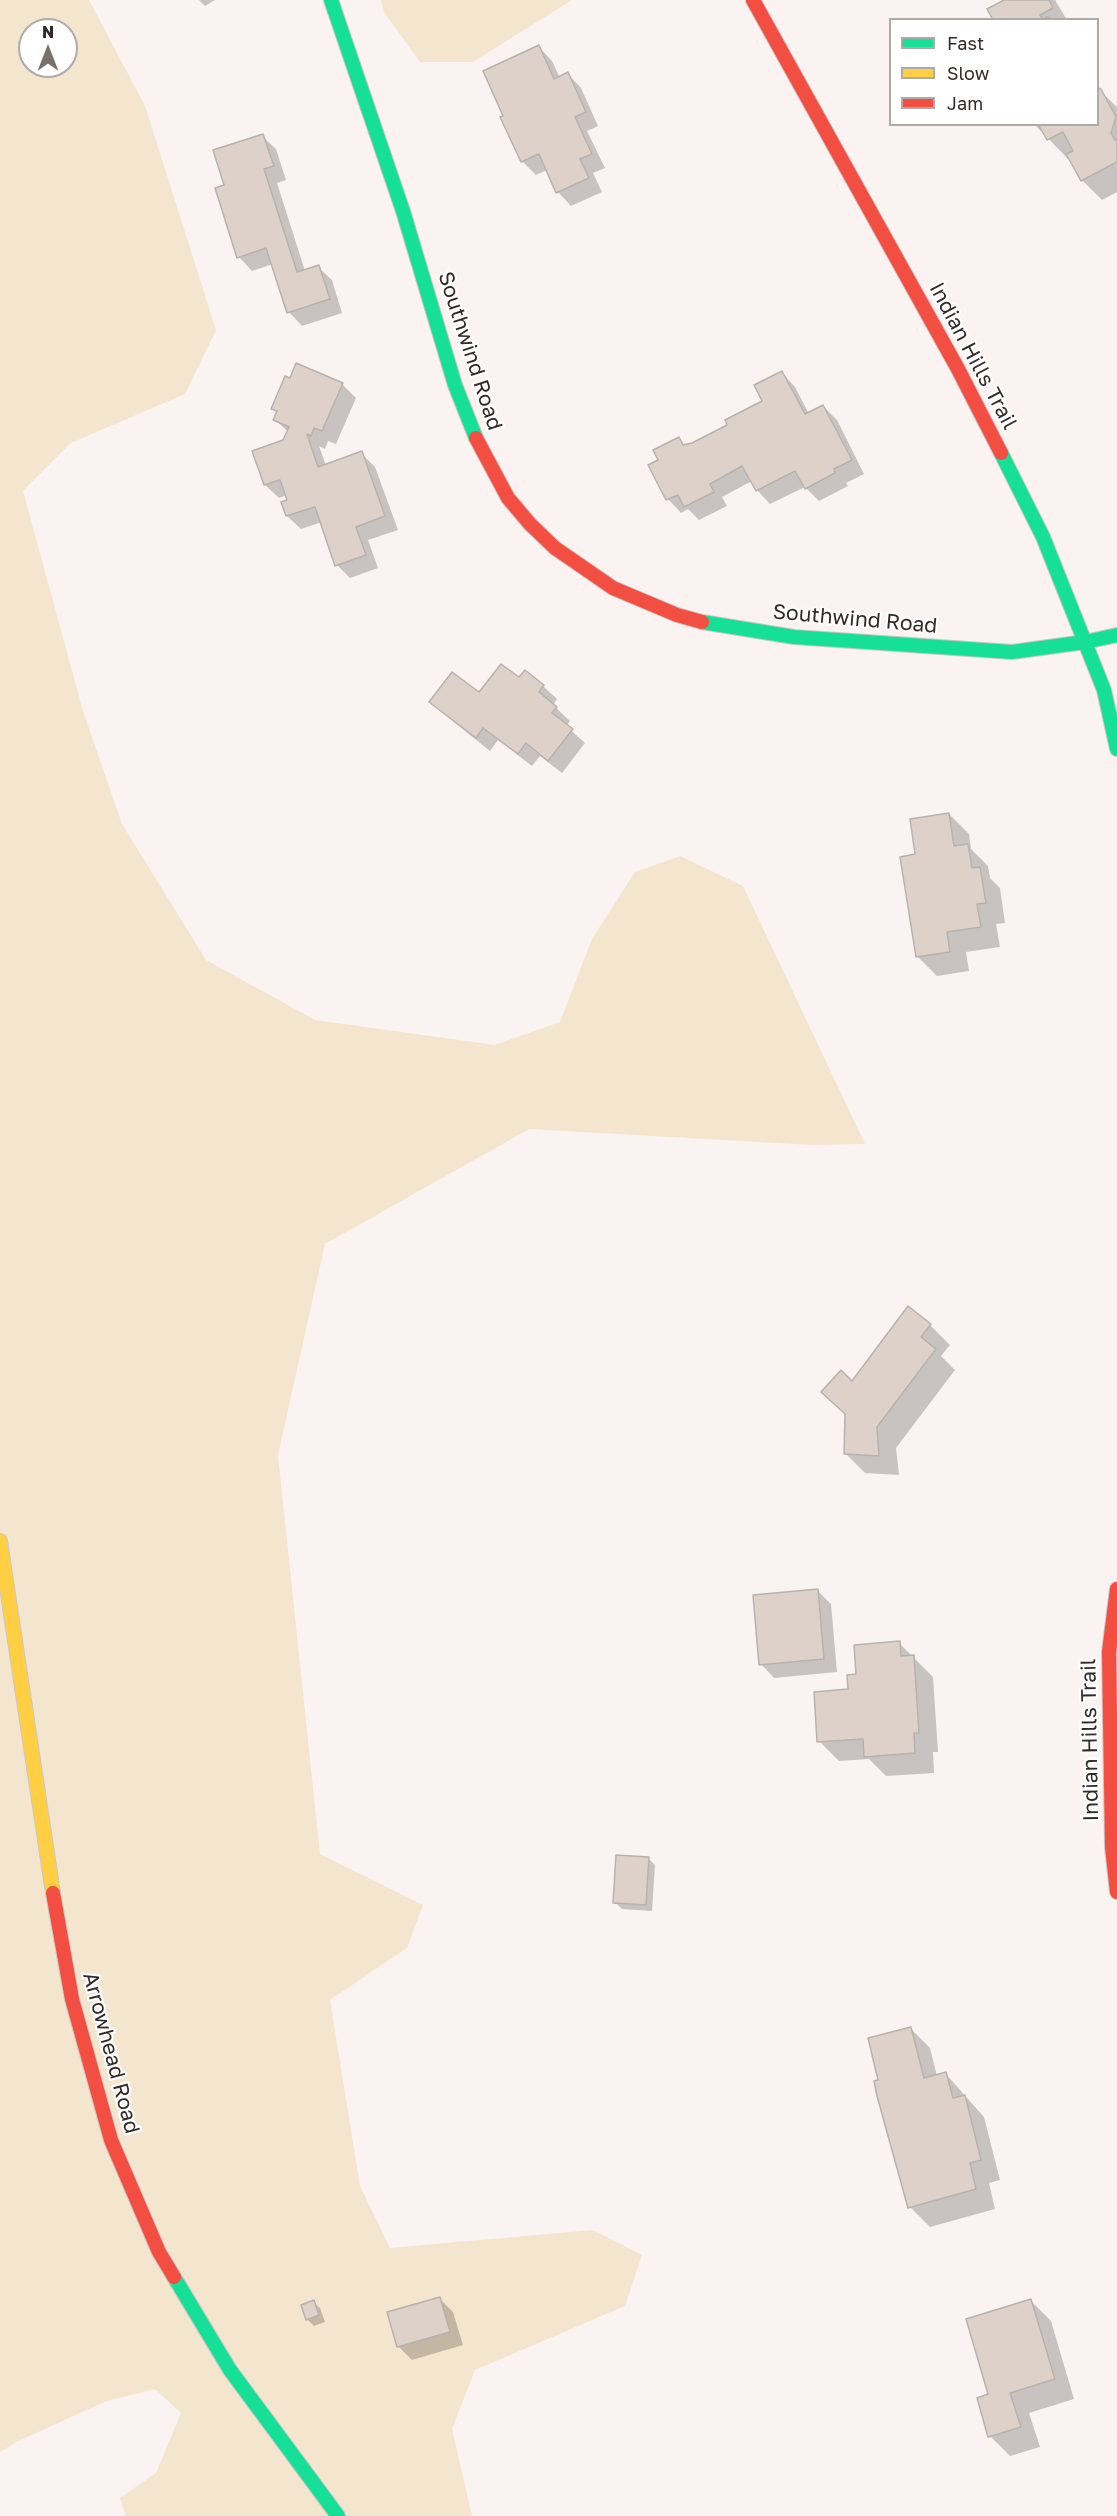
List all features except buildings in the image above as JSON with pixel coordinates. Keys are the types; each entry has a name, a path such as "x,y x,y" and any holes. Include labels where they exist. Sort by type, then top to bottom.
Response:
{"street":[{"name":"Southwind Road","path":"331,0 404,211 455,385 479,446 508,498 555,548 614,588 677,615 710,624 794,637 1012,652 1085,642 1117,634"},
{"name":"Indian Hills Trail","path":"753,0 958,369 1043,537 1104,690 1117,749"},
{"name":"Arrowhead Road","path":"0,1541 46,1854 72,1999 111,2140 159,2252 230,2370 338,2516"},
{"name":"Indian Hills Trail","path":"1117,1589 1109,1652 1112,1848 1117,1892"}],"shaded area":[{"path":"0,0 89,0 145,106 216,330 185,394 71,443 23,491 83,711 122,824 206,960 315,1020 495,1045 560,1022 592,939 635,872 680,856 743,886 865,1144 812,1145 529,1129 325,1244 278,1455 320,1854 423,1905 407,1948 330,2000 360,2186 390,2248 593,2230 642,2255 625,2306 475,2370 452,2429 472,2516 126,2516 120,2498 156,2473 181,2413 155,2389 107,2401 16,2442 0,2452"},
{"path":"381,0 572,0 473,62 420,62 384,12"}],"traffic: fast":[{"path":"331,0 403,211 455,385 476,438"},
{"path":"1001,453 1043,537 1104,690 1117,749"},
{"path":"702,622 794,637 1012,652 1117,635"},
{"path":"174,2277 230,2370 338,2516"}],"traffic: slow":[{"path":"0,1541 53,1893"}],"traffic: jam":[{"path":"753,0 958,369 1001,453"},
{"path":"476,438 508,498 555,548 613,588 677,615 702,622"},
{"path":"1117,1589 1109,1652 1112,1847 1117,1892"},
{"path":"53,1893 72,1999 111,2140 159,2252 174,2277"}]}
